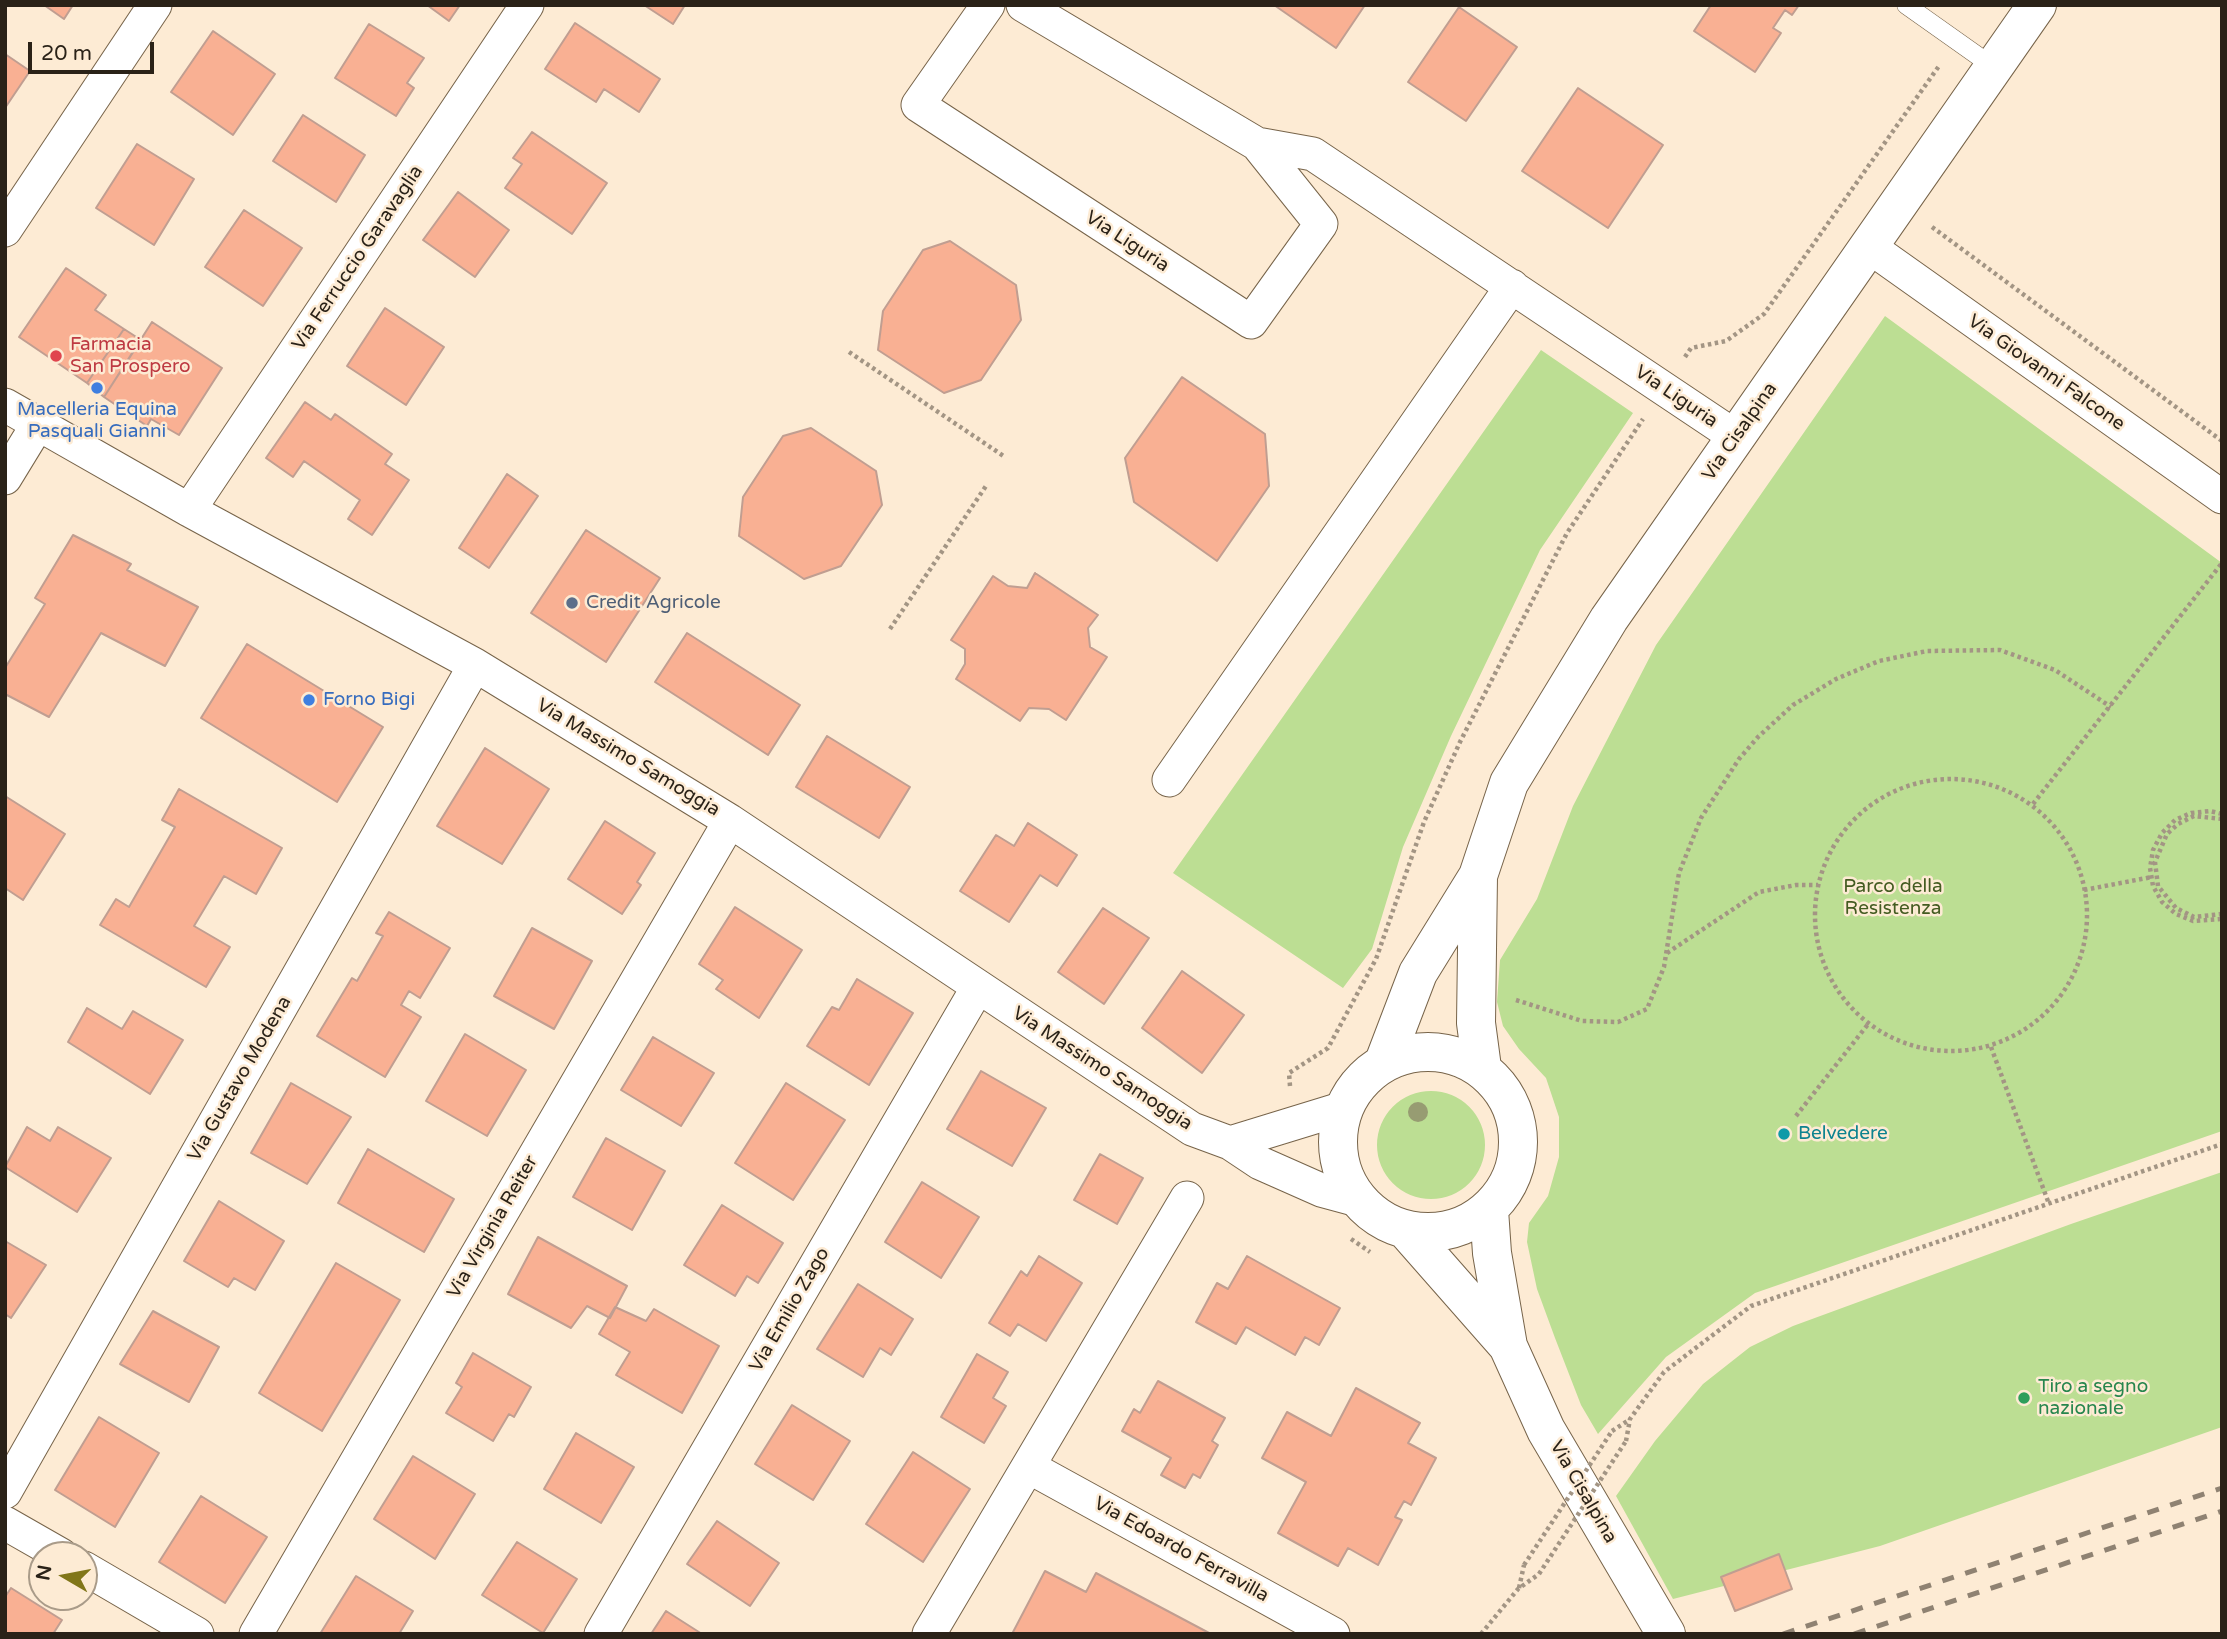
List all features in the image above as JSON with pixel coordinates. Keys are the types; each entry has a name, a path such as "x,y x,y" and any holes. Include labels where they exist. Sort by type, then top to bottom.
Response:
{"main road":[{"name":"Via Cisalpina","path":"1384,1062 1418,973 1478,876 1508,783 1609,619 1871,248 2037,5"},
{"name":"Via Cisalpina","path":"1478,876 1476,1023 1482,1068"},
{"name":"Via Cisalpina","path":"1434,1051 1460,1056 1482,1068 1501,1087 1514,1111 1519,1138 1517,1164 1506,1189 1489,1210 1464,1225 1445,1230 1406,1230 1380,1219 1358,1200 1346,1179 1338,1156 1338,1131 1344,1108 1360,1082 1384,1062 1408,1053 1434,1051"},
{"name":"Via Cisalpina","path":"1489,1210 1492,1253 1508,1346 1546,1430 1666,1634"},
{"name":"Via Cisalpina","path":"1406,1230 1508,1346"}],"street":[{"path":"5,230 155,5"},
{"name":"Via Ferruccio Garavaglia","path":"188,510 527,5"},
{"name":"Via Liguria","path":"988,5 918,105 1251,322 1321,224 1257,144"},
{"name":"Via Liguria","path":"1023,5 1257,144 1312,154 1736,437"},
{"name":"Via Giovanni Falcone","path":"1871,248 2222,497"},
{"path":"1169,780 1512,286"},
{"name":"Via Massimo Samoggia","path":"5,405 188,510 475,664 730,821 1192,1129 1230,1143 1260,1163 1321,1190 1358,1200"},
{"path":"5,478 38,424"},
{"name":"Via Gustavo Modena","path":"5,1492 475,664"},
{"name":"Via Virginia Reiter","path":"257,1634 730,821"},
{"name":"Via Emilio Zago","path":"601,1634 978,987"},
{"path":"1230,1143 1344,1108"},
{"path":"929,1634 1187,1198"},
{"name":"Via Edoardo Ferravilla","path":"1029,1467 1333,1634"},
{"path":"5,1523 36,1541"},
{"path":"98,1576 197,1634"}],"lane":[{"path":"1906,5 1995,68"}],"path":[{"path":"1418,973 1377,959 1424,822 1460,742 1567,533 1691,348 1726,341 1764,314 1958,40"},
{"path":"1861,175 2222,441"},
{"path":"849,352 1005,457"},
{"path":"890,629 986,486"},
{"path":"2033,804 2222,563"},
{"path":"1476,984 1564,1017 1582,1021 1618,1022 1647,1009 1664,967 1679,873 1701,818 1745,752 1775,721 1793,705 1836,679 1879,661 1916,653 1973,648 2000,650 2055,670 2111,707"},
{"path":"1948,778 1993,784 2033,804 2063,836 2082,874 2088,917 2080,960 2060,998 2029,1027 1991,1047 1954,1052 1917,1048 1883,1034 1846,1006 1828,974 1816,930 1818,885 1835,843 1865,809 1903,786 1948,778"},
{"path":"2222,816 2194,816 2178,824 2159,849 2154,877 2163,895 2176,908 2194,916 2222,917"},
{"path":"2084,890 2154,877"},
{"path":"1666,954 1759,892 1796,885 1818,885"},
{"path":"1796,1116 1869,1023"},
{"path":"1991,1047 2049,1204"},
{"path":"1518,1589 1524,1565 1612,1431 1630,1419 1664,1372 1751,1306 2222,1143"},
{"path":"1340,1233 1373,1255"},
{"path":"1481,1634 1518,1589 1539,1574 1626,1441 1630,1419"},
{"path":"1551,1512 1572,1549"}],"green space":[{"name":"Parco della Resistenza","path":"1885,316 2222,563 2222,1131 1755,1293 1666,1357 1598,1434 1581,1405 1555,1338 1537,1289 1527,1242 1529,1223 1548,1196 1559,1157 1559,1117 1546,1078 1519,1049 1503,1026 1497,1002 1500,960 1537,899 1573,806 1656,645"},
{"path":"1541,350 1633,413 1540,550 1451,736 1403,847 1372,949 1343,988 1173,873"},
{"path":"1431,1091 1452,1095 1469,1107 1481,1124 1485,1145 1481,1166 1469,1183 1452,1195 1431,1199 1410,1195 1393,1183 1381,1166 1377,1145 1381,1124 1393,1107 1410,1095"},
{"path":"2222,1172 2222,1427 1880,1546 1673,1599 1616,1496 1655,1441 1703,1384 1750,1347 1793,1326"}],"building":[{"path":"44,5 73,5 64,19"},
{"path":"427,5 460,5 449,21"},
{"path":"644,5 685,5 673,24"},
{"path":"1274,5 1365,5 1336,48"},
{"path":"1711,5 1799,5 1792,15 1785,10 1773,28 1781,33 1755,72 1694,31"},
{"path":"1459,7 1517,47 1466,121 1408,82"},
{"path":"575,23 660,79 639,112 604,89 596,102 545,69"},
{"path":"369,24 424,58 407,83 414,88 396,116 335,78"},
{"path":"213,31 275,74 233,135 171,92"},
{"path":"5,54 30,71 5,108"},
{"path":"1578,88 1663,145 1608,228 1522,171"},
{"path":"303,115 365,155 336,202 273,161"},
{"path":"532,132 607,183 572,234 505,188 522,164 513,158"},
{"path":"137,144 194,179 154,245 96,208"},
{"path":"458,192 509,230 475,277 423,240"},
{"path":"244,210 302,248 263,306 205,267"},
{"path":"950,241 1016,285 1021,320 981,380 944,393 878,350 883,311 923,250"},
{"path":"66,268 106,295 95,310 124,329 87,383 19,337"},
{"path":"385,308 444,347 406,405 347,366"},
{"path":"152,322 222,368 179,435 151,419 147,426 104,397"},
{"path":"124,329 141,340 104,397 87,383"},
{"path":"1182,377 1265,434 1269,486 1217,561 1134,502 1125,458"},
{"path":"305,402 331,420 335,414 392,454 385,464 409,480 372,535 348,519 360,500 304,461 293,477 266,458"},
{"path":"811,428 876,471 882,505 841,566 804,579 739,536 743,497 783,436"},
{"path":"507,474 538,496 489,568 459,548"},
{"path":"586,530 660,578 606,662 531,613"},
{"path":"73,535 131,564 127,570 198,607 165,666 101,633 49,717 5,694 5,668 45,604 35,598"},
{"path":"1035,573 1098,615 1088,628 1090,647 1107,657 1066,720 1049,709 1029,708 1020,721 956,679 965,664 965,649 951,640 993,576 1008,586 1027,588"},
{"path":"687,633 800,705 768,755 655,682"},
{"path":"247,644 383,727 337,802 201,718"},
{"path":"827,736 910,787 879,838 796,787"},
{"path":"485,748 549,789 502,864 437,826"},
{"path":"179,789 282,848 256,894 224,876 194,926 230,947 206,987 100,925 116,899 129,907 175,827 162,820"},
{"path":"5,796 65,834 23,900 5,888"},
{"path":"605,821 655,853 637,882 641,885 622,914 568,879"},
{"path":"1028,823 1077,855 1057,886 1040,875 1009,922 960,891 996,835 1014,846"},
{"path":"735,907 802,950 759,1018 716,989 723,980 699,964"},
{"path":"1103,908 1149,938 1104,1004 1058,972"},
{"path":"389,912 450,948 420,998 409,991 401,1005 421,1017 385,1077 317,1036 352,978 357,981 383,936 376,933"},
{"path":"532,928 592,961 554,1029 494,996"},
{"path":"1182,971 1244,1015 1202,1073 1142,1028"},
{"path":"857,979 913,1013 869,1085 807,1046 832,1007 839,1010"},
{"path":"87,1008 122,1029 133,1011 183,1040 150,1094 68,1042"},
{"path":"465,1034 526,1070 487,1136 426,1101"},
{"path":"653,1037 714,1073 681,1126 621,1090"},
{"path":"981,1071 1046,1108 1012,1166 947,1129"},
{"path":"291,1083 351,1117 307,1184 251,1153"},
{"path":"786,1083 845,1120 793,1200 735,1163"},
{"path":"27,1127 50,1141 58,1127 111,1158 77,1212 5,1167"},
{"path":"606,1138 665,1171 632,1230 573,1197"},
{"path":"368,1149 454,1199 424,1252 338,1203"},
{"path":"1100,1154 1143,1178 1117,1224 1074,1200"},
{"path":"922,1182 979,1217 941,1278 885,1242"},
{"path":"219,1201 284,1241 255,1290 234,1278 228,1287 184,1261"},
{"path":"722,1205 783,1243 758,1283 747,1276 735,1296 684,1265"},
{"path":"538,1237 627,1286 610,1318 587,1306 571,1328 508,1294"},
{"path":"5,1241 46,1265 11,1318 5,1314"},
{"path":"1039,1256 1082,1283 1046,1341 1018,1324 1010,1336 989,1323 1021,1271 1027,1276"},
{"path":"1247,1256 1340,1308 1319,1345 1305,1337 1295,1355 1246,1327 1236,1344 1196,1322 1217,1283 1228,1289"},
{"path":"336,1263 400,1300 322,1431 259,1393"},
{"path":"858,1284 913,1319 891,1355 880,1348 863,1377 817,1349"},
{"path":"615,1307 646,1321 654,1309 719,1346 682,1413 616,1375 630,1352 599,1334"},
{"path":"153,1311 219,1347 189,1402 120,1364"},
{"path":"473,1353 531,1387 514,1417 509,1414 493,1441 446,1413 462,1387 456,1383"},
{"path":"977,1354 1008,1372 993,1398 1006,1406 984,1443 941,1417"},
{"path":"1158,1381 1225,1418 1212,1441 1218,1445 1200,1478 1193,1474 1185,1488 1161,1475 1171,1458 1122,1431 1134,1409 1140,1413"},
{"path":"1356,1388 1420,1423 1408,1443 1436,1458 1411,1505 1404,1501 1395,1517 1402,1520 1378,1565 1348,1548 1338,1566 1278,1533 1306,1482 1262,1458 1287,1412 1331,1436"},
{"path":"792,1405 850,1441 813,1500 755,1464"},
{"path":"99,1417 159,1453 115,1527 55,1490"},
{"path":"576,1433 634,1467 601,1523 544,1489"},
{"path":"913,1452 970,1489 923,1562 866,1524"},
{"path":"413,1456 475,1494 435,1559 374,1519"},
{"path":"201,1496 267,1537 225,1603 159,1562"},
{"path":"717,1521 779,1563 750,1606 687,1564"},
{"path":"517,1542 577,1579 543,1633 482,1595"},
{"path":"1779,1554 1792,1589 1735,1611 1721,1577"},
{"path":"1045,1571 1086,1592 1096,1573 1211,1634 1012,1634"},
{"path":"356,1576 413,1611 399,1634 320,1634"},
{"path":"11,1588 28,1599 28,1611 48,1611 62,1620 53,1634 5,1634 5,1597"},
{"path":"666,1611 702,1634 651,1634"}],"railway":[{"path":"1783,1634 2222,1488"},
{"path":"1854,1634 2222,1511"}],"place":[{"name":"Farmacia San Prospero","path":"56,356"},
{"name":"Macelleria Equina Pasquali Gianni","path":"97,388"},
{"name":"Credit Agricole","path":"572,603"},
{"name":"Forno Bigi","path":"309,700"},
{"name":"Belvedere","path":"1784,1134"},
{"name":"Tiro a segno nazionale","path":"2024,1398"}]}
